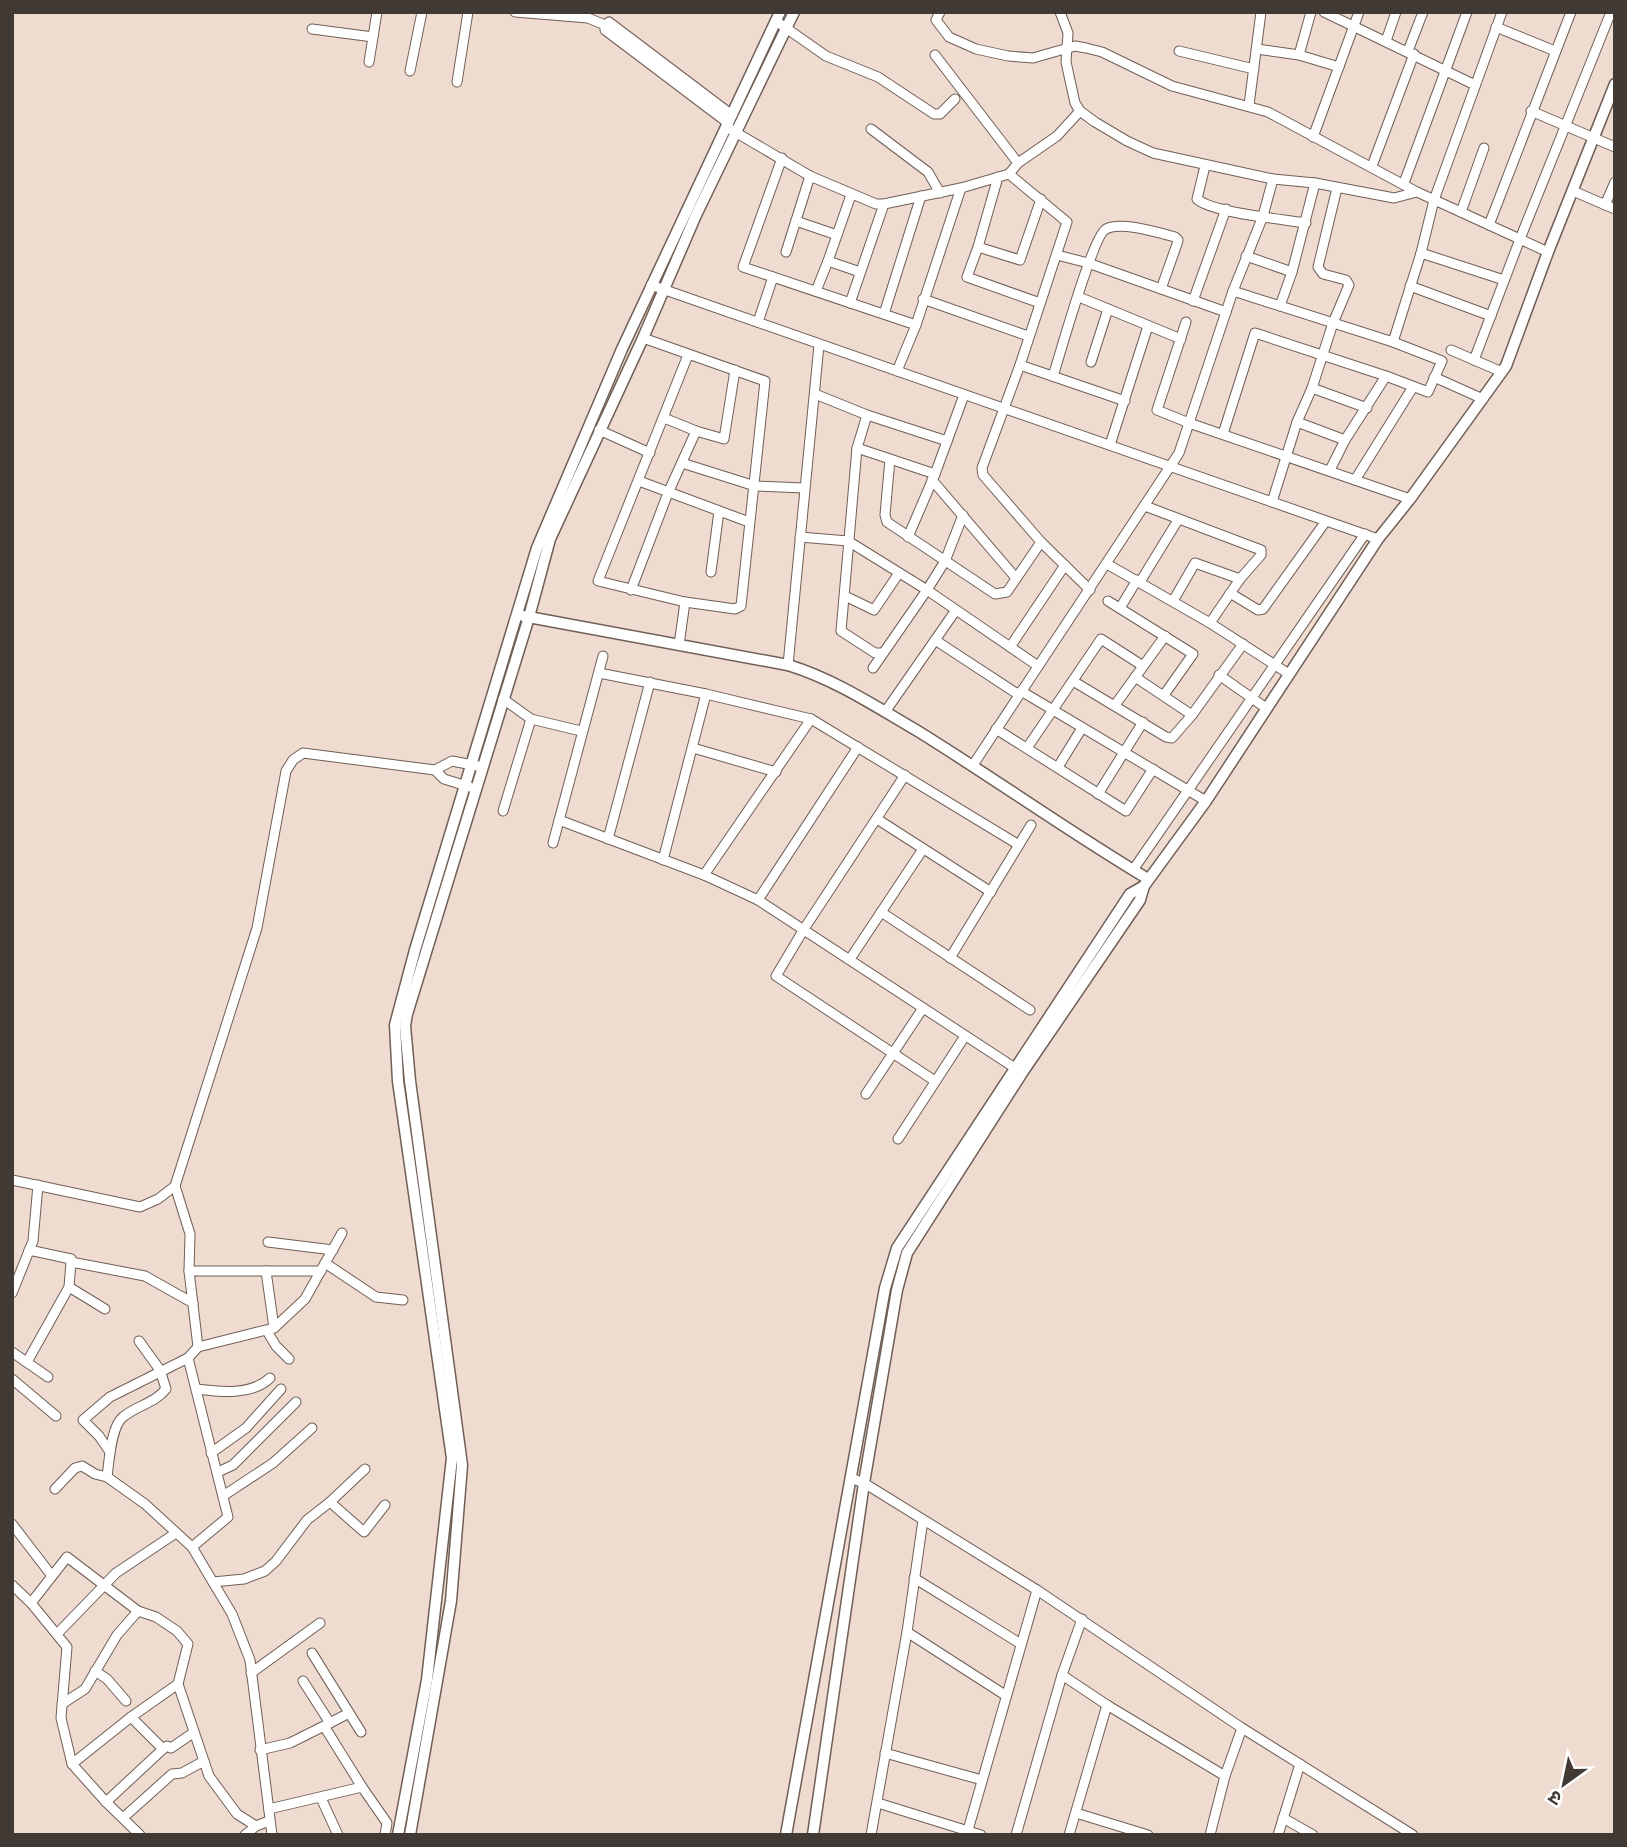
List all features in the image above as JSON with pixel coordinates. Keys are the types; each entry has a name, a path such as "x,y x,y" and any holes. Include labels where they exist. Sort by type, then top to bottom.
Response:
{"street":[{"path":"369,62 377,12"},
{"path":"410,71 422,12"},
{"path":"457,82 468,12"},
{"path":"515,12 597,16 605,24 605,30 730,124 810,176 851,195 876,204 884,204 1004,176 1041,200 1067,222 1020,365 982,468 983,475 1041,541 1090,590"},
{"path":"478,766 538,544 780,20 794,12"},
{"path":"940,12 936,20 944,32 956,42 976,49 1033,58 1075,46 1102,52 1172,86 1249,105 1279,117 1417,192 1548,251"},
{"path":"1060,12 1068,33 1071,92 1080,111 1127,141 1153,153 1273,179 1315,183 1394,198 1417,192"},
{"path":"1249,105 1261,12"},
{"path":"1299,55 1311,12"},
{"path":"1324,12 1475,85"},
{"path":"1313,137 1359,12"},
{"path":"1386,41 1396,12"},
{"path":"1372,166 1423,12"},
{"path":"1404,183 1466,12"},
{"path":"1393,342 1421,253 1434,200 1502,12"},
{"path":"1489,225 1531,111 1572,12"},
{"path":"1474,360 1611,12"},
{"path":"730,124 780,20"},
{"path":"780,20 826,56 878,77 933,114 940,114 955,99"},
{"path":"1496,27 1555,51"},
{"path":"312,29 373,37"},
{"path":"1256,49 1299,55 1339,67"},
{"path":"1179,51 1254,69"},
{"path":"935,55 1018,163"},
{"path":"786,1835 892,1260 904,1235 1130,894 1146,882 1206,801 1378,539 1506,366 1548,251 1615,84"},
{"path":"1040,303 967,277 1004,176 1057,136 1080,111"},
{"path":"1531,111 1615,148"},
{"path":"872,130 928,172 940,192"},
{"path":"1461,212 1485,148"},
{"path":"782,158 743,267 916,325"},
{"path":"1205,166 1197,199 1201,202 1306,223"},
{"path":"786,252 810,176"},
{"path":"973,765 1180,453 1233,291 1263,216 1273,179"},
{"path":"1573,191 1610,207 1615,182"},
{"path":"1280,306 1306,223 1315,183"},
{"path":"897,371 916,325 961,188"},
{"path":"1272,502 1285,456 1324,355 1348,282 1323,274 1318,267 1337,188"},
{"path":"816,291 851,195"},
{"path":"884,314 921,197"},
{"path":"978,247 1020,260 1041,200"},
{"path":"850,303 884,204"},
{"path":"1193,301 1226,209"},
{"path":"796,221 837,235"},
{"path":"1053,376 1088,263 1099,235 1105,229 1143,229 1178,240 1161,289"},
{"path":"1421,253 1504,280"},
{"path":"1057,255 1088,263 1226,312"},
{"path":"1246,256 1292,272"},
{"path":"828,261 860,272"},
{"path":"758,322 774,278"},
{"path":"1410,286 1491,316"},
{"path":"657,287 1378,539"},
{"path":"410,1835 407,1819 427,1680 452,1458 398,1081 396,1025 415,950 503,699 550,539 643,338 657,287"},
{"path":"1223,434 1255,333 1428,392 1442,360 1233,291"},
{"path":"1079,297 1181,339"},
{"path":"923,299 1028,336"},
{"path":"1091,362 1108,309"},
{"path":"1186,322 1157,410 1410,499"},
{"path":"1110,445 1148,326"},
{"path":"643,338 765,381 741,606 735,609 685,602 598,581 688,355"},
{"path":"788,665 819,345"},
{"path":"1451,350 1502,372"},
{"path":"1020,365 1125,401"},
{"path":"664,418 724,439 736,370"},
{"path":"1330,470 1345,440 1386,376"},
{"path":"1434,377 1483,399"},
{"path":"1355,480 1413,387"},
{"path":"1312,388 1367,408"},
{"path":"816,394 867,415 947,441"},
{"path":"908,537 964,395"},
{"path":"867,415 857,448 841,631 875,653 882,653"},
{"path":"1297,422 1345,440"},
{"path":"599,430 650,453"},
{"path":"631,590 668,493 696,431"},
{"path":"857,448 933,477 1016,578"},
{"path":"890,460 885,519 890,527 995,594 1007,592 1041,541"},
{"path":"682,463 755,486 804,488"},
{"path":"639,481 749,522"},
{"path":"1145,506 1261,550 1261,555 1240,579 1210,623"},
{"path":"710,572 719,511"},
{"path":"873,667 927,590 944,561 963,515"},
{"path":"1120,608 1178,520"},
{"path":"1230,593 1258,610 1263,609 1326,521"},
{"path":"1133,870 1365,534"},
{"path":"800,537 848,541 927,590 1038,666"},
{"path":"1173,601 1195,563 1240,579"},
{"path":"1107,564 1210,623 1289,674"},
{"path":"1010,647 1065,565"},
{"path":"845,596 874,610 899,573"},
{"path":"1108,601 1194,653 1164,695"},
{"path":"679,645 685,602"},
{"path":"885,712 956,610"},
{"path":"517,614 788,665 831,682 973,765 1133,870 1146,882"},
{"path":"1115,705 1165,636"},
{"path":"1027,748 1101,639 1143,666"},
{"path":"935,640 1020,693 1206,801"},
{"path":"1073,681 1166,737 1172,738 1243,644"},
{"path":"553,843 603,656"},
{"path":"599,673 706,694 811,719 1019,845"},
{"path":"1219,675 1266,708"},
{"path":"1135,677 1192,715"},
{"path":"608,839 650,682"},
{"path":"663,860 706,694"},
{"path":"503,699 531,719 581,731"},
{"path":"503,811 531,719"},
{"path":"704,876 811,719"},
{"path":"1098,794 1143,722"},
{"path":"1058,768 1082,728"},
{"path":"996,729 1126,811 1153,769"},
{"path":"758,900 858,747"},
{"path":"693,748 776,772"},
{"path":"12,1181 140,1207 158,1199 175,1186 257,928 286,771 293,760 303,753 435,770 452,761 478,766"},
{"path":"435,770 444,779 471,787"},
{"path":"905,775 776,976 935,1081"},
{"path":"877,819 991,892"},
{"path":"559,820 704,876 758,900 1015,1068"},
{"path":"950,958 1031,825"},
{"path":"850,959 923,849"},
{"path":"813,1835 864,1483 897,1290 907,1253 1022,1073 1142,897 1146,882"},
{"path":"881,912 1030,1010"},
{"path":"866,1094 923,1008"},
{"path":"898,1139 965,1036"},
{"path":"13,1288 33,1241 38,1185"},
{"path":"175,1186 190,1234 189,1271 198,1347"},
{"path":"110,1452 83,1420 110,1397 188,1358 198,1347 271,1330 305,1300 342,1233"},
{"path":"268,1242 333,1250"},
{"path":"29,1250 71,1259 71,1262 145,1276 193,1303"},
{"path":"27,1362 69,1287 71,1262"},
{"path":"189,1271 266,1271 323,1267 376,1297 403,1300"},
{"path":"266,1271 271,1330 276,1346 289,1359"},
{"path":"69,1287 105,1309"},
{"path":"107,1477 117,1424 123,1417 151,1403 166,1389 160,1370 139,1341"},
{"path":"12,1352 48,1377"},
{"path":"188,1358 228,1517 192,1547"},
{"path":"195,1389 223,1392 260,1388 270,1378"},
{"path":"12,1380 56,1416"},
{"path":"211,1453 246,1428 281,1389"},
{"path":"218,1472 233,1465 296,1402"},
{"path":"223,1496 273,1463 312,1428"},
{"path":"55,1489 75,1468 82,1466 107,1477 145,1504 192,1547 232,1614 250,1660 272,1835"},
{"path":"212,1582 244,1579 265,1571 307,1520 365,1469"},
{"path":"851,1478 864,1483 1037,1590 1242,1728 1413,1835"},
{"path":"330,1502 363,1532 385,1505"},
{"path":"871,1835 908,1632 923,1520"},
{"path":"12,1524 52,1576"},
{"path":"57,1634 116,1573 176,1533"},
{"path":"31,1604 67,1557 138,1611 156,1617 177,1631 188,1644 178,1685 209,1776 237,1814 256,1826"},
{"path":"914,1577 1021,1644"},
{"path":"12,1585 67,1647 61,1718 72,1764 140,1835"},
{"path":"968,1830 1037,1590"},
{"path":"62,1704 85,1689 117,1635 138,1611"},
{"path":"1016,1835 1062,1675 1082,1619"},
{"path":"251,1673 320,1623"},
{"path":"908,1632 1005,1695"},
{"path":"312,1653 361,1732"},
{"path":"95,1671 126,1700"},
{"path":"1062,1675 1225,1776"},
{"path":"303,1681 362,1787 387,1822 385,1835"},
{"path":"72,1764 131,1717 178,1685"},
{"path":"1069,1835 1107,1705"},
{"path":"260,1750 290,1744 349,1713"},
{"path":"131,1717 163,1749"},
{"path":"1210,1835 1225,1776 1242,1728"},
{"path":"106,1802 163,1749 167,1746 171,1748 193,1733"},
{"path":"885,1754 982,1780"},
{"path":"123,1818 172,1774 182,1773 204,1761"},
{"path":"1278,1835 1300,1764"},
{"path":"268,1809 362,1787"},
{"path":"321,1798 338,1835"},
{"path":"878,1803 981,1835"},
{"path":"1076,1813 1148,1835"},
{"path":"1283,1818 1313,1835"},
{"path":"398,1835 407,1819"},
{"path":"245,1835 256,1826 269,1821"}]}
